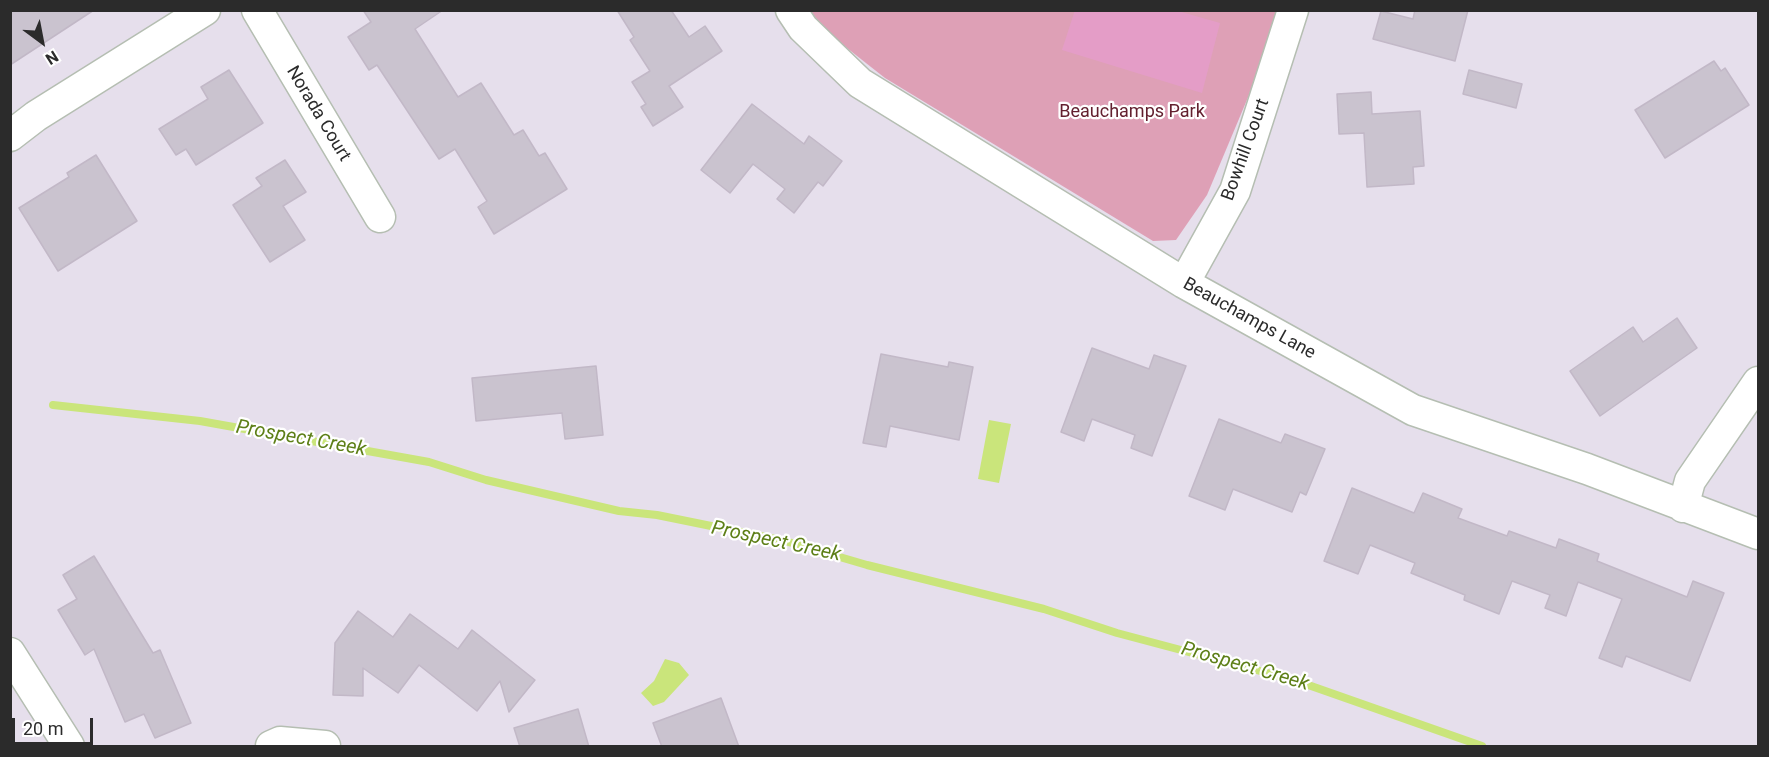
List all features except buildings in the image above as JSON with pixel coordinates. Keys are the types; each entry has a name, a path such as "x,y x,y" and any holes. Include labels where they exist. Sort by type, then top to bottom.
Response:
{"street":[{"path":"10,136 36,116 205,10"},
{"name":"Norada Court","path":"257,10 380,217"},
{"name":"Beauchamps Lane","path":"791,10 803,28 860,82 1184,283 1413,410 1587,469 1758,534"},
{"name":"Bowhill Court","path":"1184,283 1235,191 1293,10"},
{"path":"1683,507 1690,481 1758,382"},
{"path":"10,653 69,747"},
{"path":"271,747 280,742 325,747"}],"green space":[{"name":"Beauchamps Park","path":"809,11 1277,11 1249,95 1207,195 1176,240 1153,241 885,78 838,41"}],"shaded area":[{"path":"1075,10 1178,11 1220,23 1202,93 1062,50"},
{"path":"989,420 1011,424 999,483 978,479"},
{"path":"665,659 679,663 689,675 664,702 653,706 641,693 654,681"}],"waterway":[{"name":"Prospect Creek","path":"53,405 200,421 429,462 486,480 619,511 657,515 785,541 867,565 1044,609 1117,633 1294,680 1482,746"}]}
